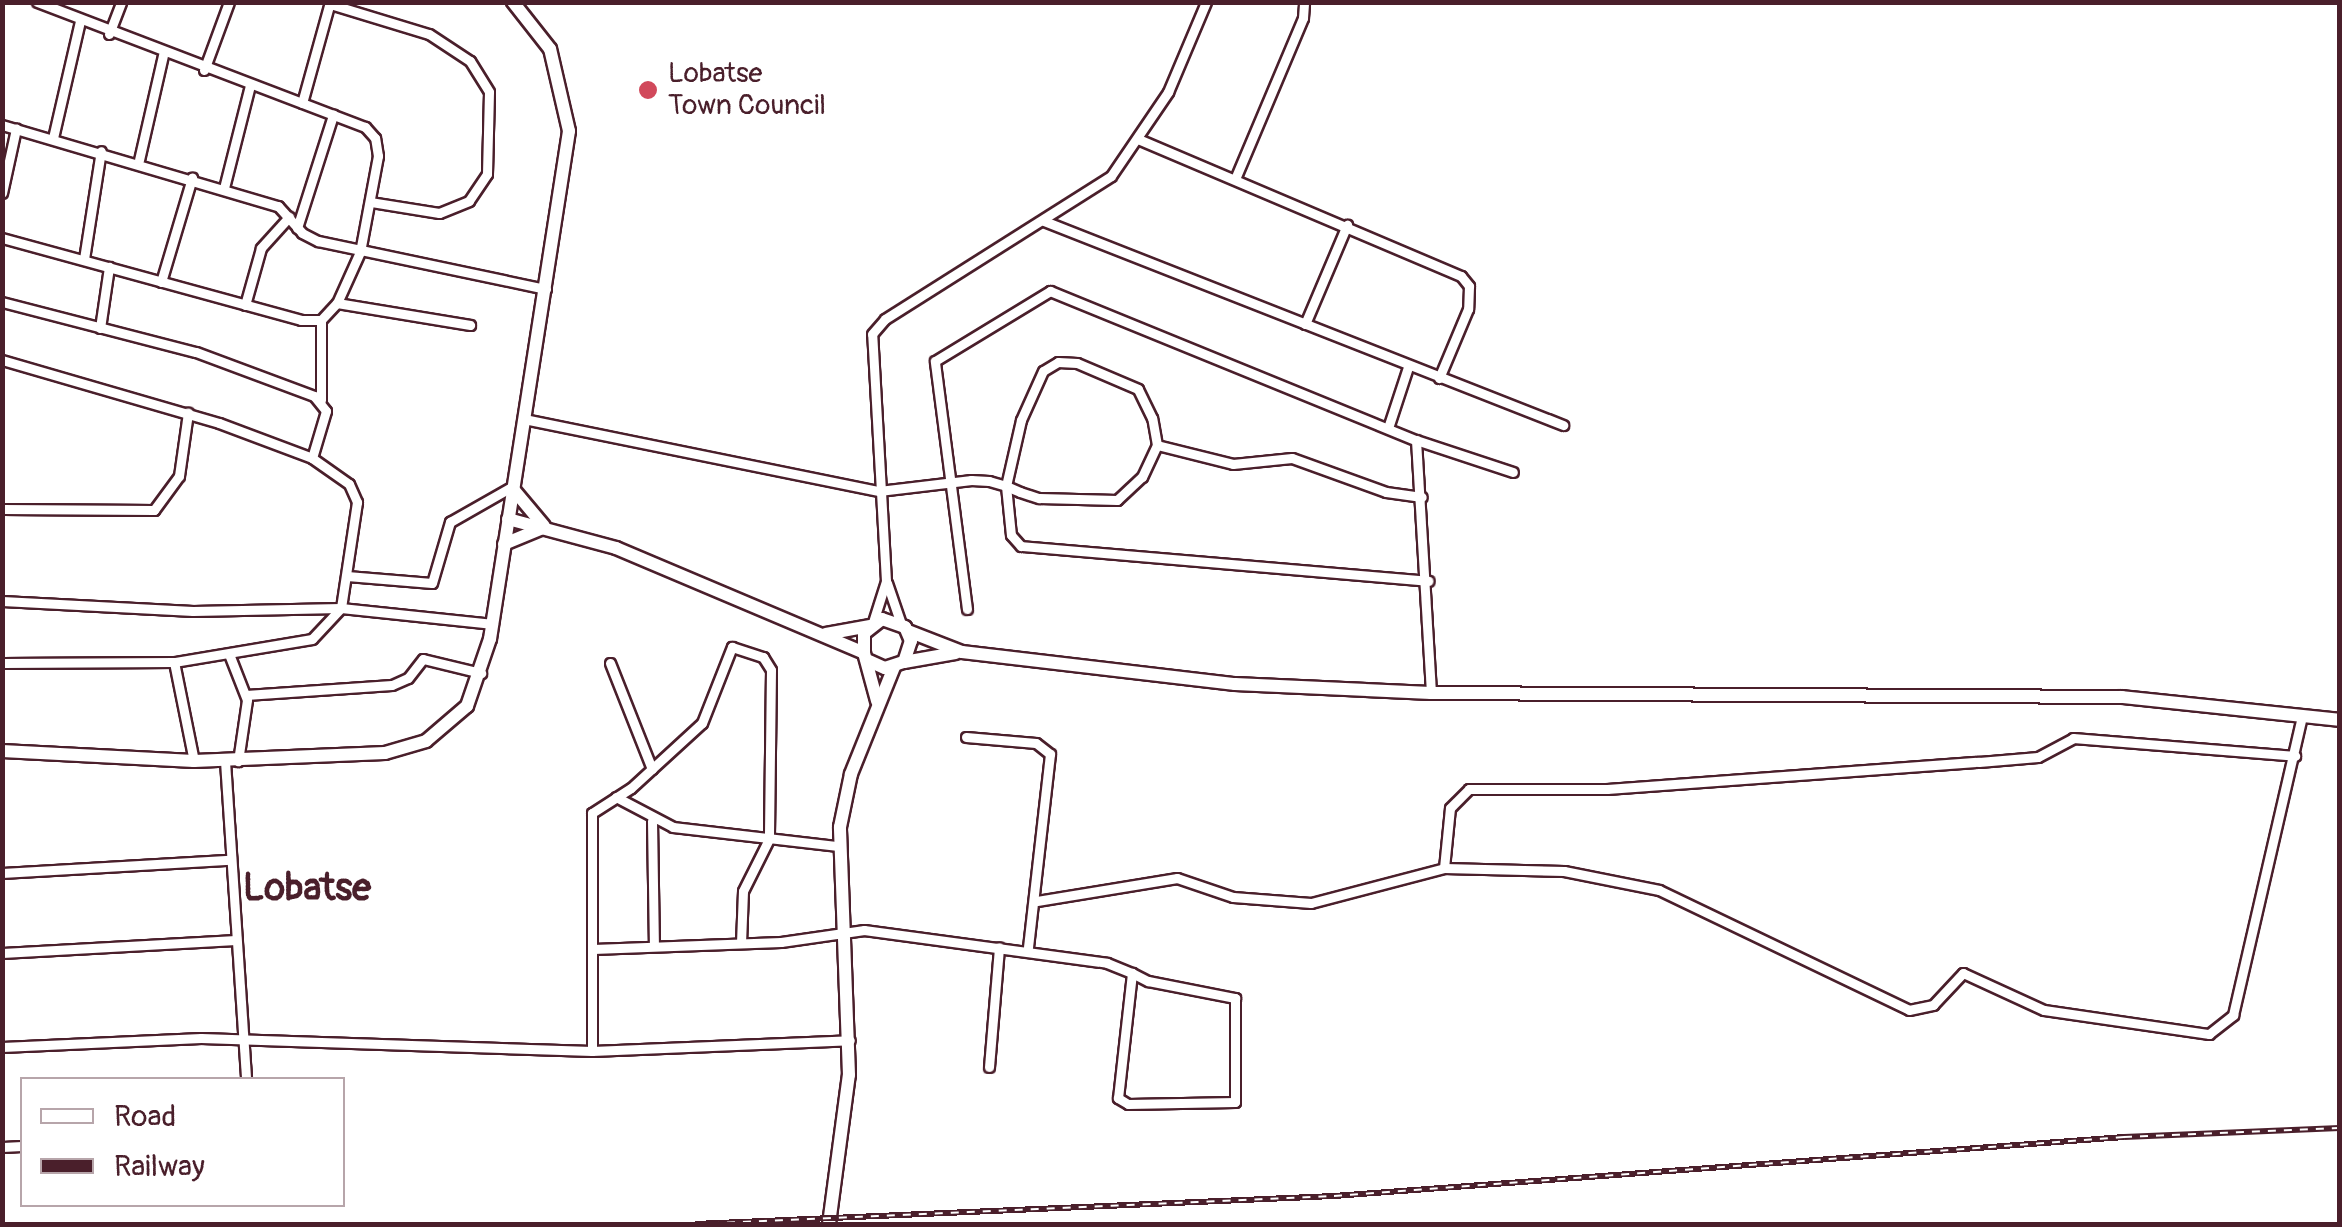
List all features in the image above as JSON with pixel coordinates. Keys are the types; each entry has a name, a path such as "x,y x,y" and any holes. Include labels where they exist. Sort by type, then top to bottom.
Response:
{"main road":[{"path":"2,751 194,762 385,753 426,742 456,720 481,673 493,624 567,154 567,106 550,49 514,2"},
{"path":"513,486 546,528"},
{"path":"508,518 616,548 826,634 866,657 899,664 962,652"},
{"path":"504,544 546,528"},
{"path":"826,634 871,624 904,627 962,652 1197,681 1432,692 2122,697 2340,720"},
{"path":"871,624 866,657 877,702"},
{"path":"828,1224 850,1040 838,846 851,774 877,702 899,664 904,627"}],"street":[{"path":"37,2 163,55 332,115 375,138 370,202 360,252 337,303 321,320 321,400 326,416 312,458"},
{"path":"109,34 120,2"},
{"path":"204,70 229,2"},
{"path":"904,627 886,581 870,359 877,326 1111,176 1168,92 1206,2"},
{"path":"1235,180 1304,18 1304,2"},
{"path":"302,103 330,4 429,34 470,62 489,92 487,174 469,201 439,212 370,202"},
{"path":"53,138 80,22"},
{"path":"139,160 163,55"},
{"path":"224,188 250,84"},
{"path":"297,228 332,115"},
{"path":"2,126 139,160 278,206 297,228 360,252 546,289"},
{"path":"2,193 16,128"},
{"path":"1138,139 1346,225 1466,280 1468,309 1439,378"},
{"path":"84,259 101,151"},
{"path":"161,282 192,178"},
{"path":"244,305 262,248 289,218"},
{"path":"1044,220 1562,425"},
{"path":"1305,324 1346,225"},
{"path":"2,238 244,305 321,320"},
{"path":"100,328 109,267"},
{"path":"967,609 946,481 937,358 1045,290 1416,440 1513,472"},
{"path":"2,302 196,352 321,400"},
{"path":"337,303 470,325"},
{"path":"2,360 188,413 312,458 356,494 341,608 312,639 174,662 2,663"},
{"path":"524,419 879,491 946,481 1006,486 1039,498 1117,500 1142,477 1157,444 1138,389 1058,362 1043,371 1032,392 1006,486 1013,540 1028,549 1429,582"},
{"path":"1388,428 1408,367"},
{"path":"2,509 154,510 179,476 188,413"},
{"path":"1416,440 1429,582 1432,692"},
{"path":"1157,444 1233,464 1292,458 1386,492 1422,496"},
{"path":"347,576 432,583 450,522 513,486"},
{"path":"871,624 886,581"},
{"path":"2,600 192,611 341,608 493,624"},
{"path":"592,1051 590,822 596,807 652,769 709,712 726,650 763,657 771,670 769,839 743,891 741,943"},
{"path":"230,654 246,695 231,761 230,860 246,1077"},
{"path":"246,695 392,685 408,678 422,658 481,673"},
{"path":"174,662 194,762"},
{"path":"610,664 652,769"},
{"path":"1038,901 1178,878 1234,897 1311,903 1444,868 1564,871 1646,886 1909,1010 1933,1005 1962,973 2044,1010 2210,1034 2233,1015 2302,714"},
{"path":"966,738 1048,748 1038,901 1028,948"},
{"path":"1444,868 1450,808 1469,789 1607,790 1979,762 2038,757 2072,738 2295,756"},
{"path":"616,797 652,820 838,846"},
{"path":"652,820 654,946"},
{"path":"2,873 230,860"},
{"path":"593,948 741,943 874,931 1028,948 1132,973 1235,998 1235,1102 1216,1107 1120,1101 1116,1090 1132,973"},
{"path":"2,953 236,940"},
{"path":"989,1067 999,947"},
{"path":"2,1047 244,1038 592,1051 850,1040"}],"railway":[{"path":"695,1224 1334,1196 2124,1137 2340,1128"}],"place":[{"name":"Lobatse Town Council","path":"648,90"}],"district":[{"name":"Lobatse","path":"307,889"}]}
